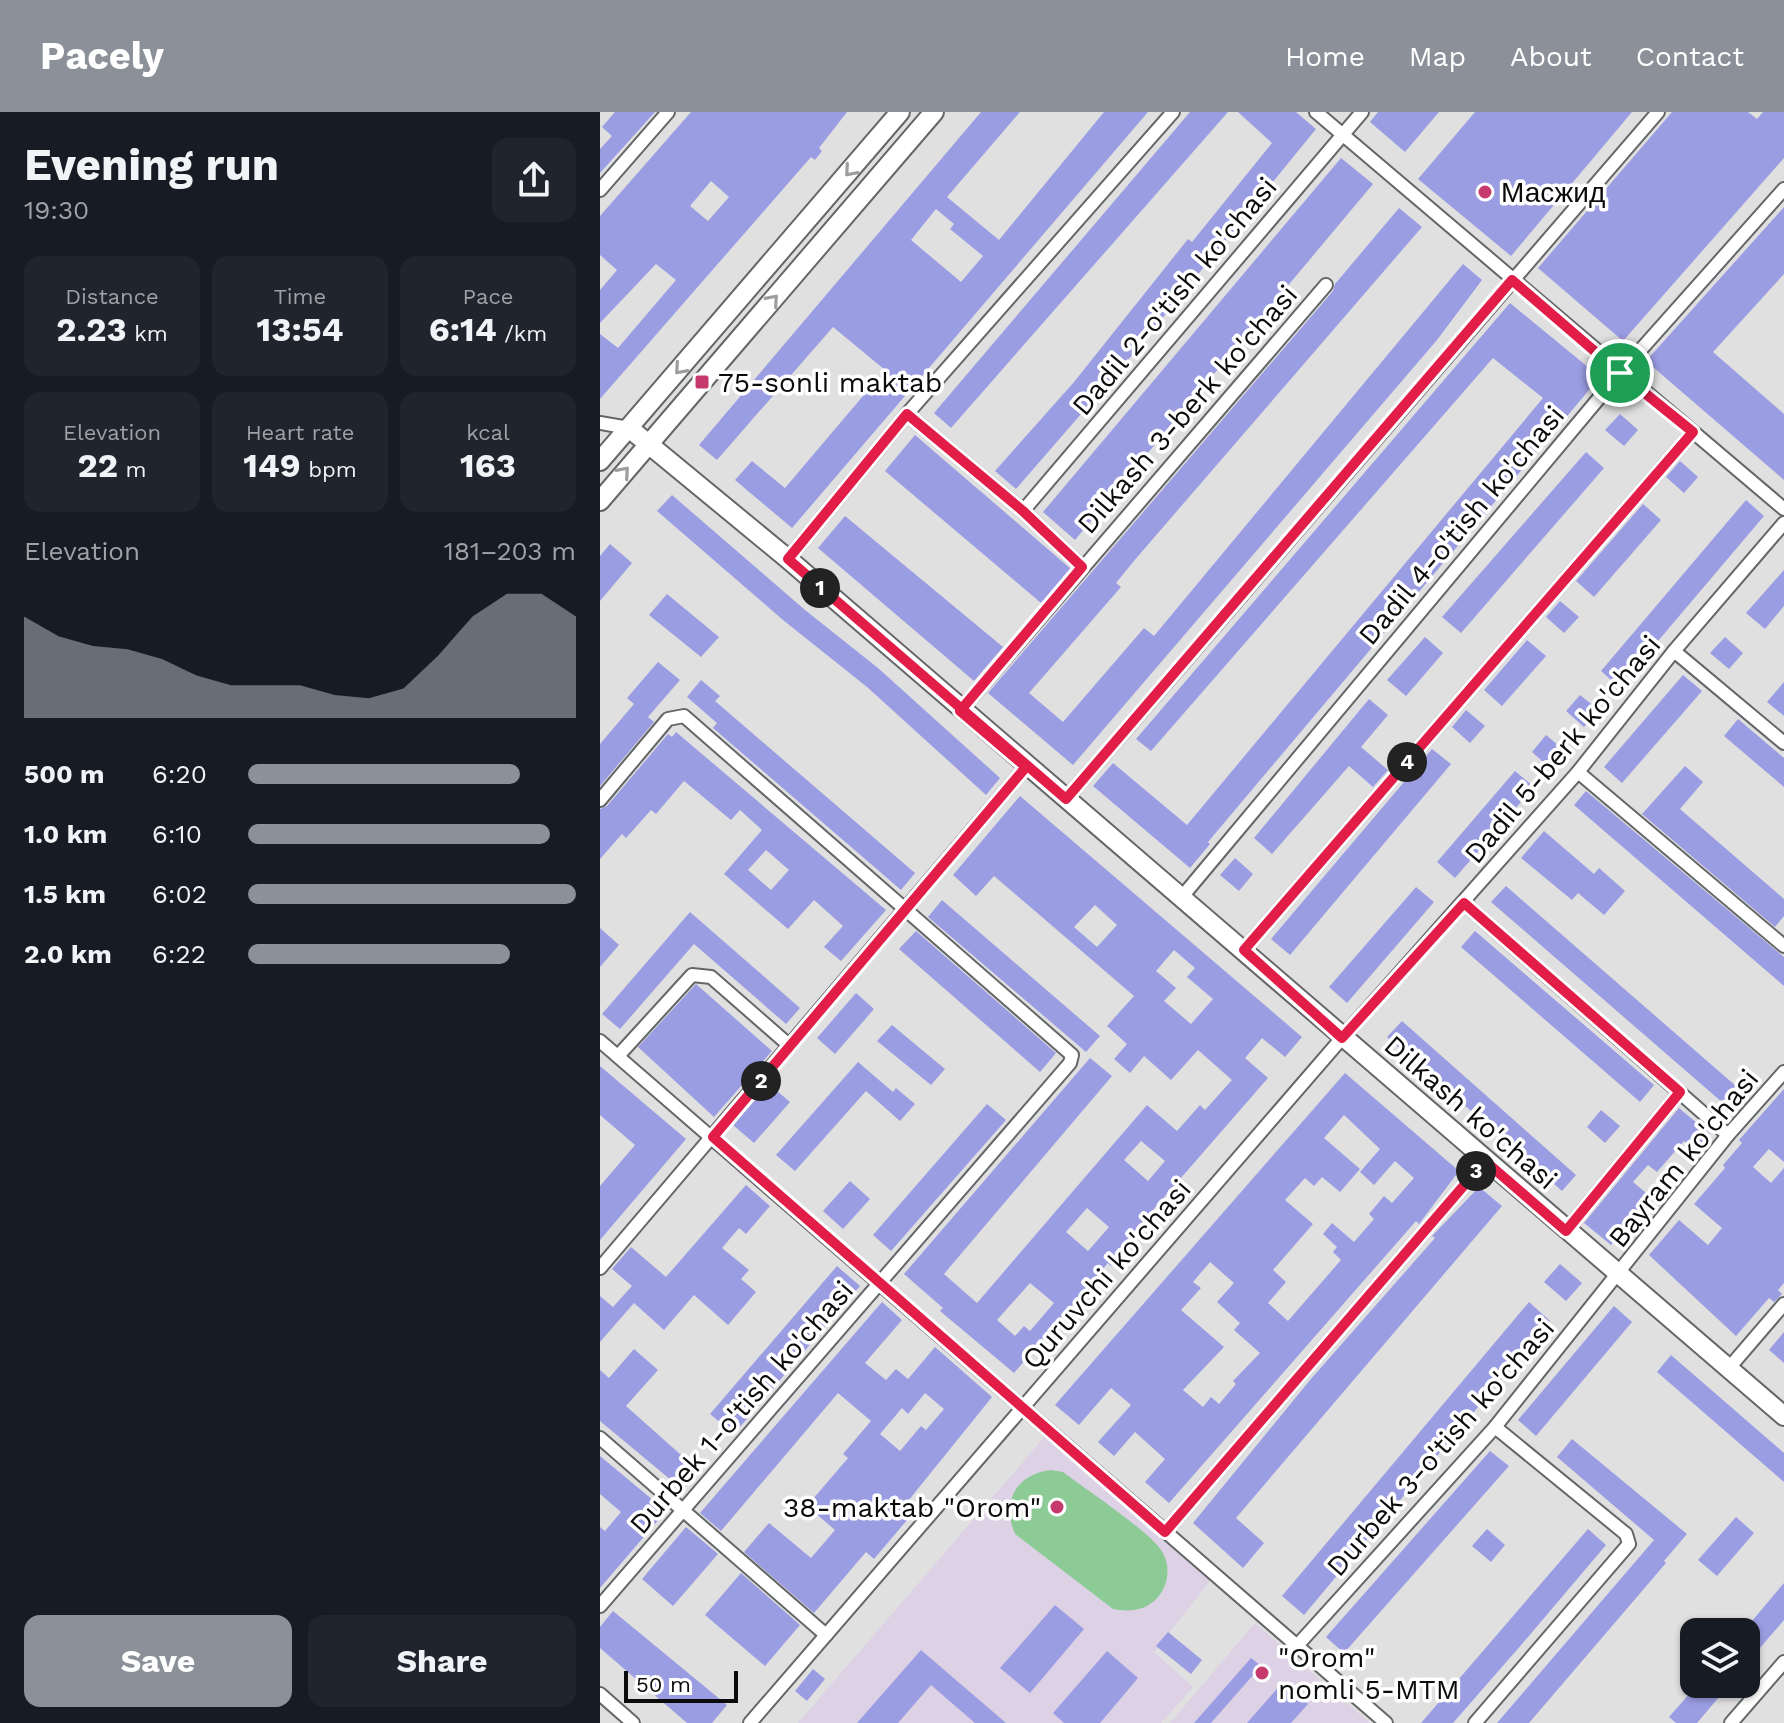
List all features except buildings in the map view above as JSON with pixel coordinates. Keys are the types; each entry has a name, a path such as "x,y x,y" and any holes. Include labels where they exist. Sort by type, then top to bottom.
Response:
{"street":[{"path":"600,190 668,112"},
{"path":"600,461 900,112"},
{"path":"600,501 934,112"},
{"path":"788,559 907,414 1173,112"},
{"path":"1316,112 1784,509"},
{"name":"Dadil 2-o'tish ko'chasi","path":"1023,511 1362,112"},
{"path":"1066,799 1658,112"},
{"name":"Dadil 4-o'tish ko'chasi","path":"1181,898 1620,373 1784,189"},
{"name":"Dilkash 3-berk ko'chasi","path":"960,711 1326,285"},
{"path":"907,414 1023,511 1082,567"},
{"path":"600,423 629,428"},
{"name":"Dilkash ko'chasi","path":"629,428 788,559 960,711 1244,950 1342,1038 1784,1416"},
{"path":"1244,950 1693,432"},
{"name":"Dadil 5-berk ko'chasi","path":"1342,1038 1578,772 1674,651 1784,523"},
{"path":"1674,651 1784,743"},
{"path":"600,800 668,719 684,716 905,911"},
{"path":"600,1268 1026,767"},
{"path":"1578,772 1784,946"},
{"path":"1464,903 1728,1135"},
{"name":"Durbek 1-o'tish ko'chasi","path":"600,1606 1070,1063 1072,1055 905,911"},
{"path":"618,1056 692,975 701,974 711,977 790,1046"},
{"name":"Quruvchi ko'chasi","path":"750,1723 1342,1038"},
{"path":"600,1041 880,1282 1295,1648 1386,1723"},
{"name":"Bayram ko'chasi","path":"1619,1275 1728,1135 1784,1072"},
{"path":"1566,1231 1680,1092"},
{"path":"1165,1532 1485,1161"},
{"name":"Durbek 3-o'tish ko'chasi","path":"1295,1648 1495,1427 1619,1275"},
{"path":"1729,1368 1784,1304"},
{"path":"1475,1723 1629,1544 1626,1534 1495,1427"},
{"path":"600,1438 826,1635"},
{"path":"1731,1723 1784,1662"},
{"path":"600,1694 633,1723"}],"shaded area":[{"name":"38-maktab \"Orom\"","path":"1047,1434 1211,1580 1154,1652 1193,1687 1161,1723 798,1723"},
{"name":"\"Orom\" nomli 5-MTM","path":"1255,1623 1370,1723 1170,1723"}],"green space":[{"path":"1051,1470 1063,1472 1144,1532 1161,1550 1167,1574 1162,1592 1153,1602 1137,1609 1113,1609 1015,1534 1010,1511 1015,1492 1029,1477"}],"place":[{"name":"Масжид","path":"1485,192"},
{"name":"75-sonli maktab","path":"702,382"},
{"name":"38-maktab \"Orom\"","path":"1057,1507"},
{"name":"\"Orom\" nomli 5-MTM","path":"1262,1673"}],"route":[{"path":"1620,373 1512,280 1066,799 960,711 788,559 907,414 1023,511 1082,567 960,711 1026,767 713,1137 1165,1532 1485,1161 1566,1231 1680,1092 1464,903 1342,1038 1244,950 1693,432 1620,373"}]}
